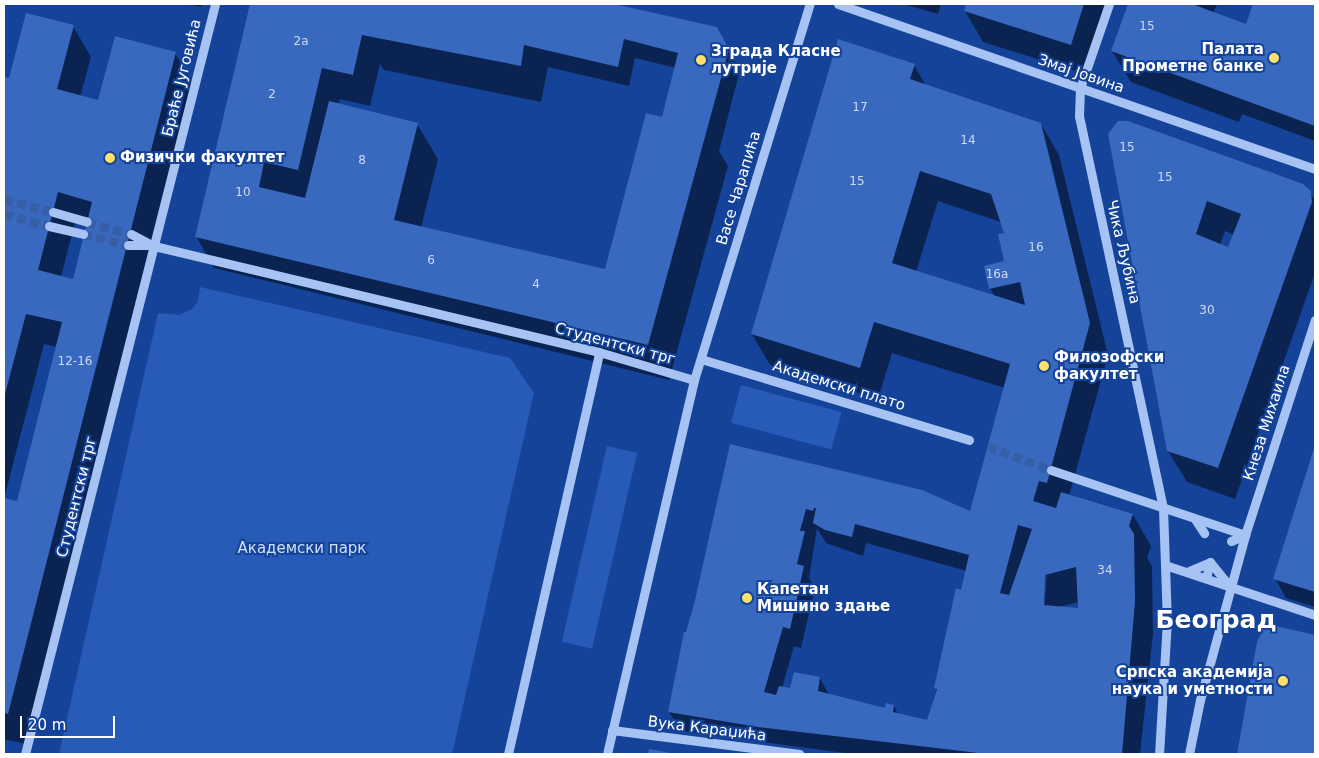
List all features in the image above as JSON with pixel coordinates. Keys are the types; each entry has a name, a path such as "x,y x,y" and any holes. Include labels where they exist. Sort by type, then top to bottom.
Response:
{"street":[{"name":"Браће Југовића","path":"153,245 215,4"},
{"name":"Васе Чарапића","path":"694,380 810,4"},
{"name":"Змај Јовина","path":"838,4 1315,170"},
{"name":"Чика Љубина","path":"1109,4 1080,88 1079,116 1163,508"},
{"path":"53,212 87,222"},
{"path":"49,226 84,234"},
{"name":"Студентски трг","path":"131,234 153,245 599,352 694,380"},
{"name":"Студентски трг","path":"128,245 153,245"},
{"name":"Студентски трг","path":"26,754 153,245"},
{"name":"Кнеза Михаила","path":"1189,754 1200,700 1245,535 1315,320"},
{"path":"509,754 599,352"},
{"name":"Академски плато","path":"700,358 969,440"},
{"path":"607,754 694,380"},
{"path":"1051,470 1245,535"},
{"path":"1158,754 1167,620 1163,508"},
{"path":"1195,519 1204,532"},
{"path":"1231,541 1245,535"},
{"path":"1187,572 1210,562"},
{"path":"1210,562 1230,587"},
{"path":"1206,578 1210,562"},
{"path":"1165,565 1315,615"},
{"name":"Вука Караџића","path":"612,730 799,754"}],"green space":[{"name":"Академски парк","path":"200,287 510,358 534,393 452,754 59,754 158,313 179,315 192,309 198,301"},
{"path":"741,385 841,412 831,450 731,423"},
{"path":"607,446 637,453 592,649 562,642"}],"building":[{"path":"250,4 614,4 717,27 729,49 648,345 195,237","holes":["362,35 521,66 524,45 618,67 624,39 678,53 662,117 646,113 605,269 394,220 418,123 329,101 305,198 259,187 264,162 298,170 322,68 353,75"]},
{"path":"966,4 1084,4 1071,45 964,11"},
{"path":"1128,4 1192,4 1246,24 1253,4 1315,4 1315,126 1111,51"},
{"path":"26,13 74,25 57,89 98,100 115,36 176,52 8,714 4,713 4,498 17,501 62,322 26,314 4,398 4,77 9,78","holes":["58,192 92,202 73,279 38,270"]},
{"path":"838,39 915,64 910,79 1041,123 1090,323 1047,483 1039,481 1033,501 1056,508 1061,492 1133,514 1129,526 1134,534 1135,602 1122,754 987,754 758,727 668,712 684,632 686,632 694,604 730,444 922,490 970,511 1010,364 874,322 860,368 751,334","holes":["920,171 991,194 1004,233 998,234 1004,261 984,266 989,289 1020,282 1025,305 892,263","816,508 813,523 825,530 852,537 855,524 969,555 961,590 956,588 934,688 937,689 927,720 893,712 894,705 886,703 885,708 818,691 820,677 794,672 790,688 779,686 776,695 764,692 783,627 790,629 804,566 797,564 805,531 800,531 806,509 813,511","1018,525 1032,529 1009,595 1000,593","1076,567 1078,608 1044,605 1045,575"]},
{"path":"1118,121 1128,121 1303,184 1311,191 1312,202 1218,468 1167,451 1108,134","holes":["1207,201 1241,214 1228,247 1196,234"]},
{"path":"1315,445 1315,592 1273,579"},
{"name":"Српска академија наука и уметности","path":"1271,625 1315,635 1315,754 1237,754 1257,642 1264,628"},
{"path":"649,749 671,753 671,754 648,754"}],"tunnel":[{"path":"4,199 53,212"},
{"path":"4,214 49,226"},
{"path":"87,222 131,234"},
{"path":"83,234 128,245"},
{"path":"988,446 1051,470"}],"place":[{"name":"Палата Прометне банке","path":"1274,58"},
{"name":"Зграда Класне лутрије","path":"701,60"},
{"name":"Физички факултет","path":"110,158"},
{"name":"Филозофски факултет","path":"1044,366"},
{"name":"Капетан Мишино здање","path":"747,598"},
{"name":"Српска академија наука и уметности","path":"1283,681"}],"district":[{"name":"Београд","path":"1216,620"}]}
